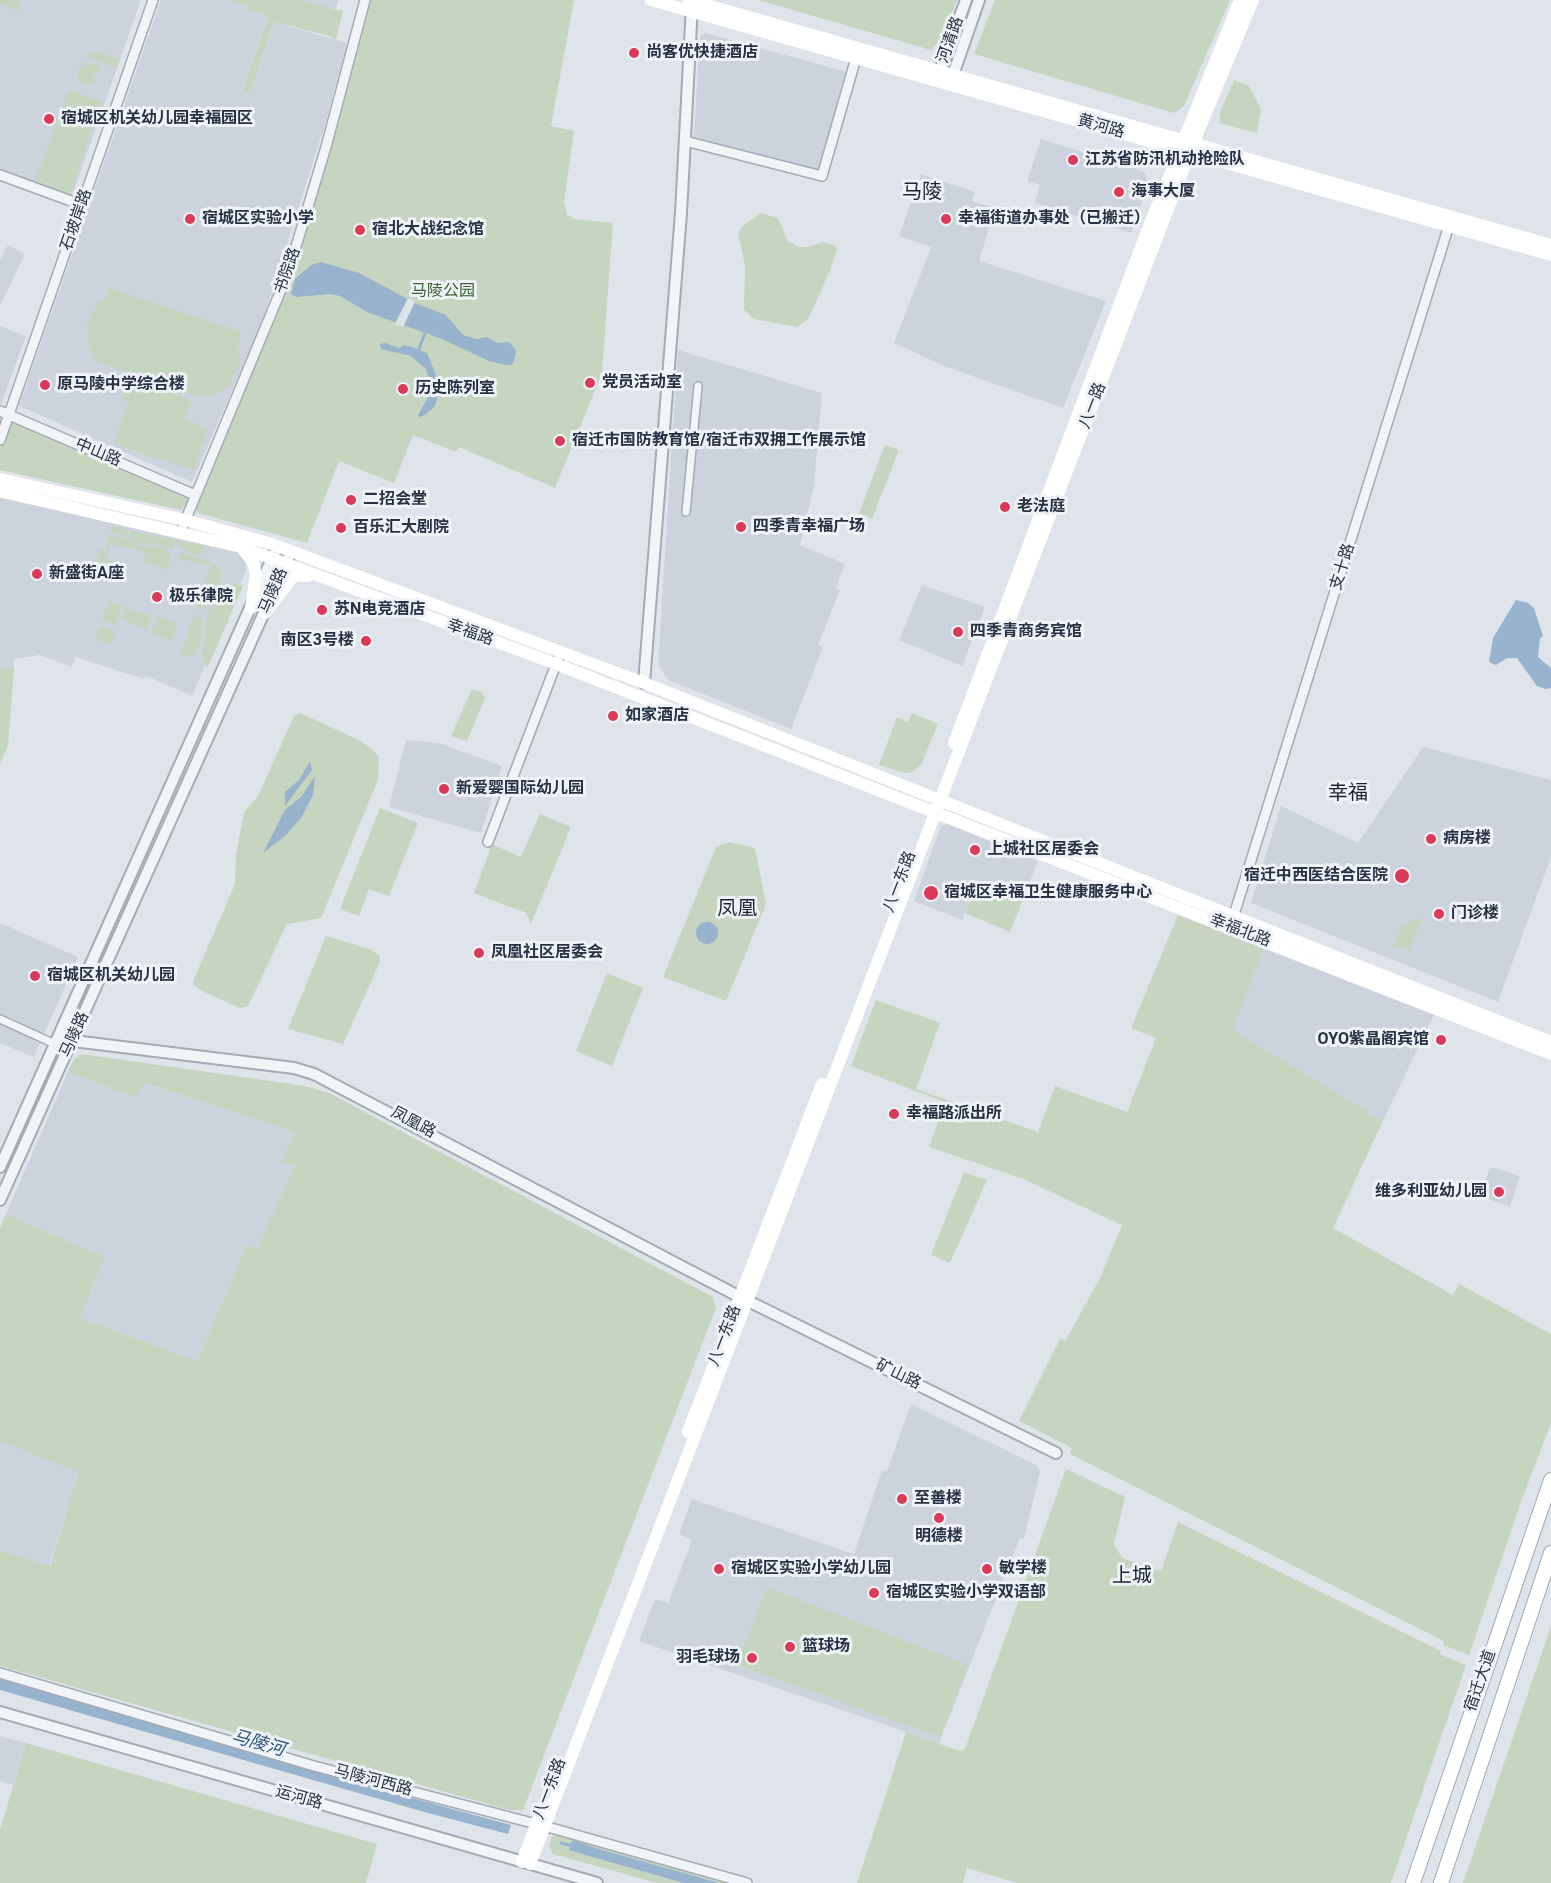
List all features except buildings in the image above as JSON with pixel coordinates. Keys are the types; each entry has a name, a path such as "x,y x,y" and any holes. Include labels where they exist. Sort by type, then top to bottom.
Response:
{"main road":[{"name":"黄河路","path":"651,0 691,4 1451,221 1551,244"},
{"name":"八一路","path":"934,806 1240,0"},
{"name":"八一路","path":"1186,147 1253,0"},
{"name":"黄河路","path":"691,4 856,58 938,76 953,75 1186,147"},
{"name":"黄河路","path":"1451,221 1551,255"},
{"name":"幸福路","path":"0,479 183,526 934,806"},
{"name":"幸福路","path":"0,491 277,546"},
{"name":"马陵路","path":"277,546 291,551"},
{"path":"242,547 253,562 256,574 251,608"},
{"name":"幸福路","path":"291,551 644,683 934,806"},
{"path":"265,613 286,584 297,575 324,578"},
{"name":"幸福北路","path":"934,806 1233,918 1551,1042"},
{"name":"幸福北路","path":"934,806 1551,1054"},
{"name":"八一东路","path":"526,1863 934,806"},
{"name":"宿迁大道","path":"1413,1883 1551,1480"},
{"name":"宿迁大道","path":"1441,1883 1551,1553"}],"street":[{"name":"石坡岸路","path":"0,440 4,413 82,205 153,0"},
{"name":"书院路","path":"183,526 285,282 320,167 365,0"},
{"name":"河清路","path":"938,76 966,0"},
{"name":"河清路","path":"953,75 980,0"},
{"path":"644,683 685,141 691,4"},
{"path":"685,141 822,176 856,58"},
{"path":"0,175 82,205"},
{"name":"支十路","path":"1233,918 1451,221"},
{"path":"686,512 698,386"},
{"name":"中山路","path":"4,413 195,495"},
{"name":"马陵路","path":"0,1167 277,546"},
{"name":"马陵路","path":"0,1200 291,551"},
{"path":"488,842 561,651"},
{"path":"0,1019 56,1041"},
{"name":"凤凰路","path":"56,1041 294,1068 314,1074 744,1299"},
{"name":"矿山路","path":"744,1299 1056,1453"},
{"name":"马陵河西路","path":"0,1673 314,1766 540,1825 747,1883"},
{"name":"运河路","path":"0,1712 597,1883"}],"shaded area":[{"name":"宿城区机关幼儿园幸福园区","path":"0,0 141,0 72,196 0,171"},
{"name":"宿城区实验小学","path":"161,0 229,0 247,5 246,9 268,16 242,90 250,93 274,22 347,43 327,118 263,320 192,482 19,406"},
{"path":"296,0 338,0 336,9 330,7 329,10"},
{"path":"705,33 847,72 819,171 694,137 700,37"},
{"path":"1041,139 1143,171 1147,177 1147,187 1131,233 1035,203 1040,185 1027,181"},
{"path":"921,174 975,192 972,201 995,208 979,261 1106,301 1063,408 944,366 894,343 931,247 899,236"},
{"path":"8,245 25,254 0,306 0,260"},
{"path":"0,326 26,336 1,405 0,405"},
{"path":"678,350 822,393 814,485 800,545 845,564 836,588 840,590 818,645 823,647 791,729 668,680 658,664"},
{"path":"0,498 237,548 245,558 246,571 192,696 145,676 144,679 76,657 72,667 40,655 14,659 8,746 0,764"},
{"path":"922,585 985,607 962,666 899,640"},
{"name":"新爱婴国际幼儿园","path":"406,740 439,743 502,766 481,833 389,807"},
{"name":"宿迁中西医结合医院","path":"1423,747 1551,780 1551,857 1498,1002 1251,903 1281,806 1358,843"},
{"path":"948,824 1038,861 1026,892 996,880 994,885 985,886 977,883 962,920 914,901 941,826"},
{"name":"宿城区机关幼儿园","path":"0,923 78,957 34,1057 0,1043"},
{"path":"1264,949 1434,1015 1383,1121 1231,1030"},
{"path":"68,1072 134,1098 143,1083 294,1132 283,1160 295,1166 257,1250 247,1245 197,1361 80,1318 105,1257 6,1214"},
{"name":"维多利亚幼儿园","path":"1491,1167 1520,1176 1510,1207 1483,1197 1482,1187"},
{"name":"宿城区实验小学双语部","path":"911,1404 1036,1465 1040,1472 1024,1539 1020,1538 939,1743 639,1641 655,1599 668,1603 692,1540 679,1534 692,1499 854,1554 882,1470 887,1471"},
{"path":"0,1441 80,1471 49,1566 0,1550"},
{"path":"0,1736 26,1743 13,1785 0,1781"}],"green space":[{"path":"0,0 14,0 22,3 19,11 0,4"},
{"path":"229,0 296,0 343,11 336,40 329,36 274,22 250,93 242,91 268,16 246,9 247,5"},
{"name":"马陵公园","path":"369,0 574,0 551,126 574,131 564,202 567,215 575,219 613,223 602,373 555,488 459,447 456,452 413,435 394,483 339,461 307,543 198,513 195,508 276,315 301,248 329,157"},
{"path":"758,0 957,0 942,38 931,50"},
{"path":"995,0 1230,0 1184,106 1174,113 974,54"},
{"path":"90,50 119,59 116,67 88,58"},
{"path":"87,62 95,64 101,71 94,75 94,85 83,84 78,78 78,70"},
{"path":"1234,80 1249,86 1261,109 1257,133 1220,123 1220,112"},
{"path":"69,90 101,101 70,195 35,182"},
{"path":"761,213 778,218 788,241 799,247 808,247 823,242 835,245 837,250 808,319 797,327 754,319 744,310 745,265 738,234 741,227"},
{"path":"108,288 241,331 238,343 241,362 229,385 214,395 197,396 103,364 96,359 89,347 87,323 97,304 105,299"},
{"path":"128,379 192,400 185,420 208,428 194,470 114,444 128,401 122,398"},
{"path":"0,416 14,419 186,495 188,502 181,510 0,470"},
{"path":"885,445 899,450 872,519 859,513"},
{"path":"112,526 129,530 128,537 110,533"},
{"path":"131,531 175,540 173,551 164,546 139,543 129,537"},
{"path":"108,536 127,539 143,546 163,548 171,554 168,570 143,563 146,552 110,544 105,558 115,561 110,577 105,575 107,571 94,567 100,549 105,550"},
{"path":"180,541 204,546 204,553 198,555 179,548"},
{"path":"182,552 214,563 223,574 215,599 203,609 196,608 211,566 175,558"},
{"path":"237,583 243,586 208,667 203,662 202,654 207,615 225,587"},
{"path":"109,601 123,605 116,625 102,620"},
{"path":"125,607 151,616 147,629 121,620"},
{"path":"195,613 201,617 201,642 194,655 180,657"},
{"path":"157,616 177,623 172,641 151,634"},
{"path":"100,626 115,631 111,645 96,640"},
{"path":"14,668 8,746 0,764 0,669"},
{"path":"472,689 481,692 485,698 467,741 451,736"},
{"path":"300,713 359,740 373,750 379,757 378,780 321,918 287,924 248,1006 240,1008 202,991 193,985 194,979 235,884 236,855 244,812 258,796 294,716"},
{"path":"912,713 938,724 921,765 912,772 905,773 879,765 897,717 908,722"},
{"path":"380,808 418,823 389,896 369,889 359,916 340,909"},
{"path":"540,814 571,827 531,924 526,913 474,893 492,844 521,857"},
{"path":"729,842 755,848 766,904 726,1001 663,977 716,847"},
{"path":"996,880 1026,892 1010,932 965,913 977,883 985,886 987,882 994,885"},
{"path":"1178,915 1264,949 1232,1030 1383,1121 1333,1228 1453,1295 1459,1284 1551,1334 1551,1423 1522,1499 1469,1655 1443,1645 1444,1641 1070,1454 1072,1448 1019,1421 1060,1339 1066,1340 1100,1278 1122,1225 1021,1178 929,1147 945,1102 851,1066 876,1000 940,1023 916,1089 1038,1132 1055,1086 1127,1112 1156,1038 1131,1028"},
{"path":"1422,919 1409,951 1394,945 1402,925"},
{"path":"326,936 372,950 380,956 380,962 343,1044 288,1029"},
{"path":"607,973 643,988 612,1066 576,1051"},
{"path":"82,1054 305,1086 329,1093 713,1297 716,1308 523,1810 509,1810 0,1666 0,1550 50,1566 79,1472 0,1441 0,1228 6,1214 105,1257 80,1318 197,1361 247,1245 257,1249 295,1166 282,1161 294,1132 144,1083 135,1098 68,1072 74,1059"},
{"path":"964,1172 987,1180 950,1263 931,1255"},
{"path":"1066,1469 1125,1497 1114,1544 1122,1558 1161,1571 1178,1522 1466,1665 1391,1883 1017,1883 967,1868 963,1883 857,1883 906,1732 960,1751 965,1749"},
{"path":"767,1587 968,1665 941,1737 737,1665"},
{"path":"1551,1626 1551,1883 1463,1883"},
{"path":"26,1743 377,1844 366,1883 0,1883 0,1830"},
{"path":"552,1836 570,1836 736,1883 657,1883 553,1854 549,1846"}],"water":[{"path":"321,262 359,273 417,304 446,315 463,335 477,339 487,337 497,343 509,342 516,350 514,361 511,365 506,365 489,361 442,339 367,312 340,296 330,294 296,297 291,294 295,279 311,265"},
{"path":"385,343 400,348 404,345 427,353 436,375 437,400 434,407 425,415 420,417 418,415 430,394 431,383 426,369 411,356 381,349 380,344"},
{"path":"1516,600 1528,603 1534,608 1543,636 1540,638 1538,657 1551,668 1551,688 1545,689 1537,686 1517,658 1507,658 1496,665 1489,662 1493,638"},
{"path":"310,761 312,770 285,806 285,792 299,780"},
{"path":"315,776 313,795 301,818 286,835 263,853 285,810 301,797"},
{"path":"707,922 715,925 718,933 715,941 707,944 699,941 696,933 699,925"},
{"path":"0,1679 346,1780 511,1825 508,1834 428,1813 0,1690"},
{"path":"572,1840 719,1883 684,1883 589,1856 569,1850"}],"pier":[{"path":"408,298 415,302 403,327 395,324"}],"waterway":[{"path":"419,349 425,333"},
{"name":"马陵河","path":"561,1843 573,1846"}],"place":[{"name":"尚客优快捷酒店","path":"634,53"},
{"name":"宿城区机关幼儿园幸福园区","path":"49,119"},
{"name":"江苏省防汛机动抢险队","path":"1073,160"},
{"name":"海事大厦","path":"1119,192"},
{"name":"宿城区实验小学","path":"190,219"},
{"name":"幸福街道办事处（已搬迁）","path":"946,219"},
{"name":"宿北大战纪念馆","path":"360,230"},
{"name":"党员活动室","path":"590,383"},
{"name":"原马陵中学综合楼","path":"45,385"},
{"name":"历史陈列室","path":"403,389"},
{"name":"宿迁市国防教育馆/宿迁市双拥工作展示馆","path":"560,441"},
{"name":"二招会堂","path":"351,500"},
{"name":"老法庭","path":"1005,507"},
{"name":"四季青幸福广场","path":"741,527"},
{"name":"百乐汇大剧院","path":"341,528"},
{"name":"新盛街A座","path":"37,574"},
{"name":"极乐律院","path":"157,597"},
{"name":"苏N电竞酒店","path":"322,610"},
{"name":"四季青商务宾馆","path":"958,632"},
{"name":"南区3号楼","path":"366,641"},
{"name":"如家酒店","path":"613,716"},
{"name":"新爱婴国际幼儿园","path":"444,789"},
{"name":"病房楼","path":"1431,839"},
{"name":"上城社区居委会","path":"975,850"},
{"name":"宿迁中西医结合医院","path":"1402,876"},
{"name":"宿城区幸福卫生健康服务中心","path":"931,893"},
{"name":"门诊楼","path":"1439,914"},
{"name":"凤凰社区居委会","path":"479,953"},
{"name":"宿城区机关幼儿园","path":"35,976"},
{"name":"OYO紫晶阁宾馆","path":"1441,1040"},
{"name":"幸福路派出所","path":"894,1114"},
{"name":"维多利亚幼儿园","path":"1499,1192"},
{"name":"至善楼","path":"902,1499"},
{"name":"明德楼","path":"939,1518"},
{"name":"宿城区实验小学幼儿园","path":"719,1569"},
{"name":"敏学楼","path":"987,1569"},
{"name":"宿城区实验小学双语部","path":"874,1593"},
{"name":"篮球场","path":"790,1647"},
{"name":"羽毛球场","path":"752,1658"}],"district":[{"name":"马陵","path":"922,193"},
{"name":"幸福","path":"1348,794"},
{"name":"凤凰","path":"737,910"},
{"name":"上城","path":"1132,1577"}]}
